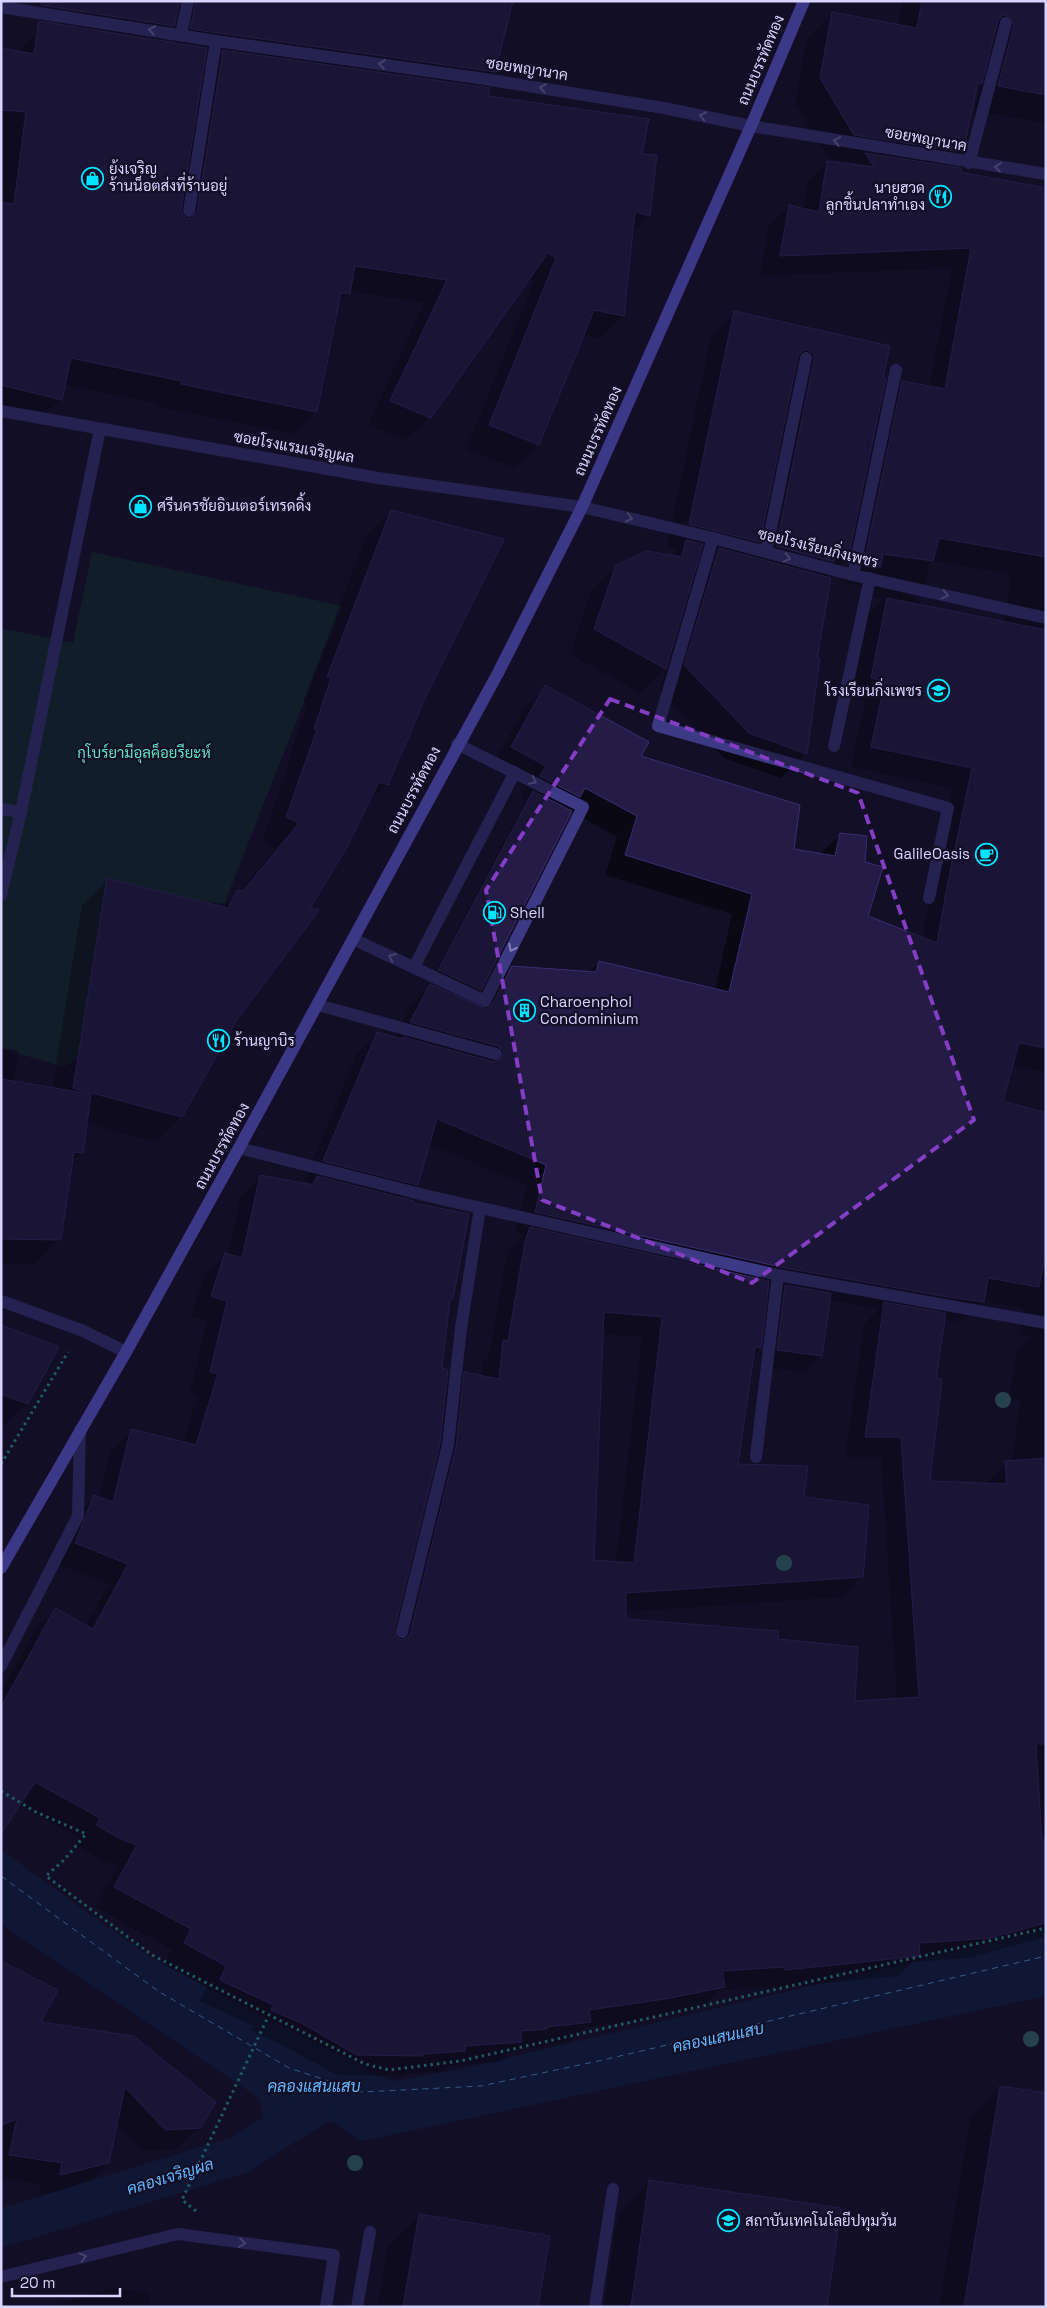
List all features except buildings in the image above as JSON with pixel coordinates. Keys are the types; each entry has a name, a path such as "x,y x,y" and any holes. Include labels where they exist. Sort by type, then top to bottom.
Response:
{"main road":[{"name":"ถนนบรรทัดทอง","path":"1,1568 126,1352 318,1005 457,744 498,673 582,507 751,126 804,1"}],"street":[{"path":"181,34 188,1"},
{"name":"ซอยพญานาค","path":"1,7 80,21 494,80 664,108 751,126 969,163 1046,174"},
{"path":"969,163 1006,23"},
{"path":"189,211 216,41"},
{"path":"766,552 806,358"},
{"path":"853,575 896,370"},
{"name":"ซอยโรงแรมเจริญผล","path":"1,411 378,478 582,507"},
{"path":"1,894 21,812 100,429"},
{"name":"ซอยโรงเรียนกิ่งเพชร","path":"582,507 713,538 853,575 1046,618"},
{"path":"713,538 658,726 948,808 929,898"},
{"path":"834,746 870,578"},
{"path":"353,939 484,1001 583,806 457,744"},
{"path":"414,967 515,772"},
{"path":"1,809 21,812"},
{"path":"318,1005 496,1054"},
{"path":"239,1148 480,1208 778,1275 1046,1323"},
{"path":"402,1632 448,1445 461,1328 480,1208"},
{"path":"756,1457 778,1275"},
{"path":"1,1301 81,1330 126,1352"},
{"path":"1,1666 78,1516 80,1430"},
{"path":"595,2307 613,2189"},
{"path":"357,2307 370,2232"},
{"path":"1,2277 178,2234 334,2255 326,2307"}],"path":[{"path":"1,1464 81,1330"},
{"path":"1,1791 36,1812 86,1834 64,1860 46,1876 152,1955 364,2064 390,2070 460,2062 1046,1928"},
{"path":"182,2200 267,2019"}],"highlighted area":[{"path":"610,699 858,793 974,1120 752,1283 542,1200 486,890"}],"green space":[{"name":"กุโบร์ยามีอุลค็อยรียะห์","path":"92,552 342,606 224,904 197,900 107,879 78,1057 64,1067 1,1048 1,628 73,643"}],"water":[{"name":"คลองแสนแสบ","path":"1,1850 150,1957 267,2019 363,2066 375,2075 395,2081 461,2069 1046,1930 1046,1996 362,2141 331,2121 272,2155 259,2098 1,1924"}],"waterway":[{"name":"คลองเจริญผล","path":"1,2228 239,2155 312,2109"}],"ferry route":[{"path":"1,1876 158,1991 289,2068 362,2092 481,2086 603,2060 1046,1956"}],"place":[{"name":"ย้งเจริญ ร้านน็อตส่งที่ร้านอยู่","path":"93,178"},
{"name":"นายฮวด ลูกชิ้นปลาทำเอง","path":"941,197"},
{"name":"ศรีนครชัยอินเตอร์เทรดดิ้ง","path":"141,506"},
{"name":"โรงเรียนกิ่งเพชร","path":"938,691"},
{"name":"GalileOasis","path":"986,854"},
{"name":"Shell","path":"494,913"},
{"name":"Charoenphol Condominium","path":"524,1011"},
{"name":"ร้านญาบิร","path":"218,1041"},
{"name":"สถาบันเทคโนโลยีปทุมวัน","path":"729,2221"}]}
